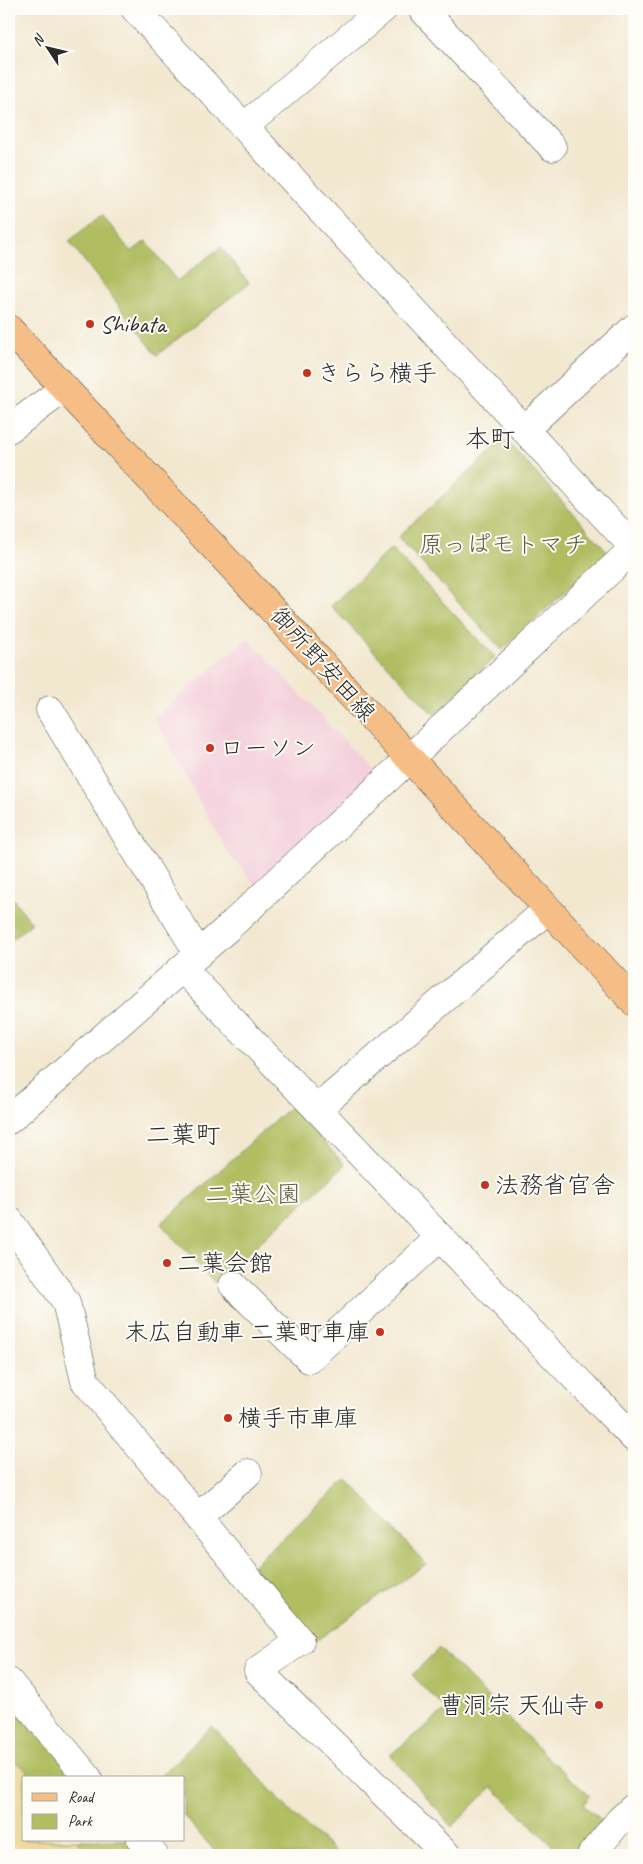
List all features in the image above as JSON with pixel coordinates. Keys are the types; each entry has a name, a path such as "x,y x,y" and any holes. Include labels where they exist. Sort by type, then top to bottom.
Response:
{"main road":[{"name":"御所野安田線","path":"9,329 256,592 634,1002"}],"street":[{"path":"9,1120 235,922 634,548 135,9"},
{"path":"245,126 383,9"},
{"path":"422,9 552,147"},
{"path":"525,429 634,328"},
{"path":"9,429 65,388"},
{"path":"50,710 190,961 317,1109 634,1438"},
{"path":"317,1109 548,909"},
{"path":"9,1220 66,1302 86,1381 300,1641 258,1671 447,1855"},
{"path":"234,1285 309,1359 440,1237"},
{"path":"198,1517 248,1473"},
{"path":"9,1682 86,1776"},
{"path":"591,1855 620,1820 634,1807"},
{"path":"143,1842 154,1855"}],"shaded area":[{"path":"248,638 376,775 258,888 226,850 154,718"}],"green space":[{"path":"102,215 131,252 146,241 177,281 221,247 249,283 157,355 69,241"},
{"name":"原っぱモトマチ","path":"505,439 608,552 502,650 398,537"},
{"path":"391,548 495,657 434,715 331,606"},
{"path":"9,894 32,923 9,942"},
{"name":"二葉公園","path":"291,1106 345,1165 215,1283 161,1224"},
{"path":"347,1479 426,1564 314,1642 252,1566"},
{"path":"439,1648 552,1762 590,1796 583,1805 604,1822 576,1855 562,1855 492,1787 452,1827 390,1755 446,1710 412,1675"},
{"path":"9,1682 87,1776 30,1776 24,1768 9,1758"},
{"path":"212,1726 291,1812 339,1855 218,1855 185,1817 185,1776 161,1776"},
{"path":"78,1842 144,1842 155,1855 88,1855"}],"sand":[{"path":"9,1758 24,1768 30,1776 22,1776 22,1842 78,1842 88,1855 9,1855"}],"place":[{"name":"Shibata","path":"90,324"},
{"name":"きらら横手","path":"307,373"},
{"name":"ローソン","path":"210,748"},
{"name":"法務省官舎","path":"485,1185"},
{"name":"二葉会館","path":"167,1263"},
{"name":"末広自動車 二葉町車庫","path":"380,1332"},
{"name":"横手市車庫","path":"228,1418"},
{"name":"曹洞宗 天仙寺","path":"599,1705"}],"district":[{"name":"本町","path":"490,439"},
{"name":"二葉町","path":"183,1135"}]}
